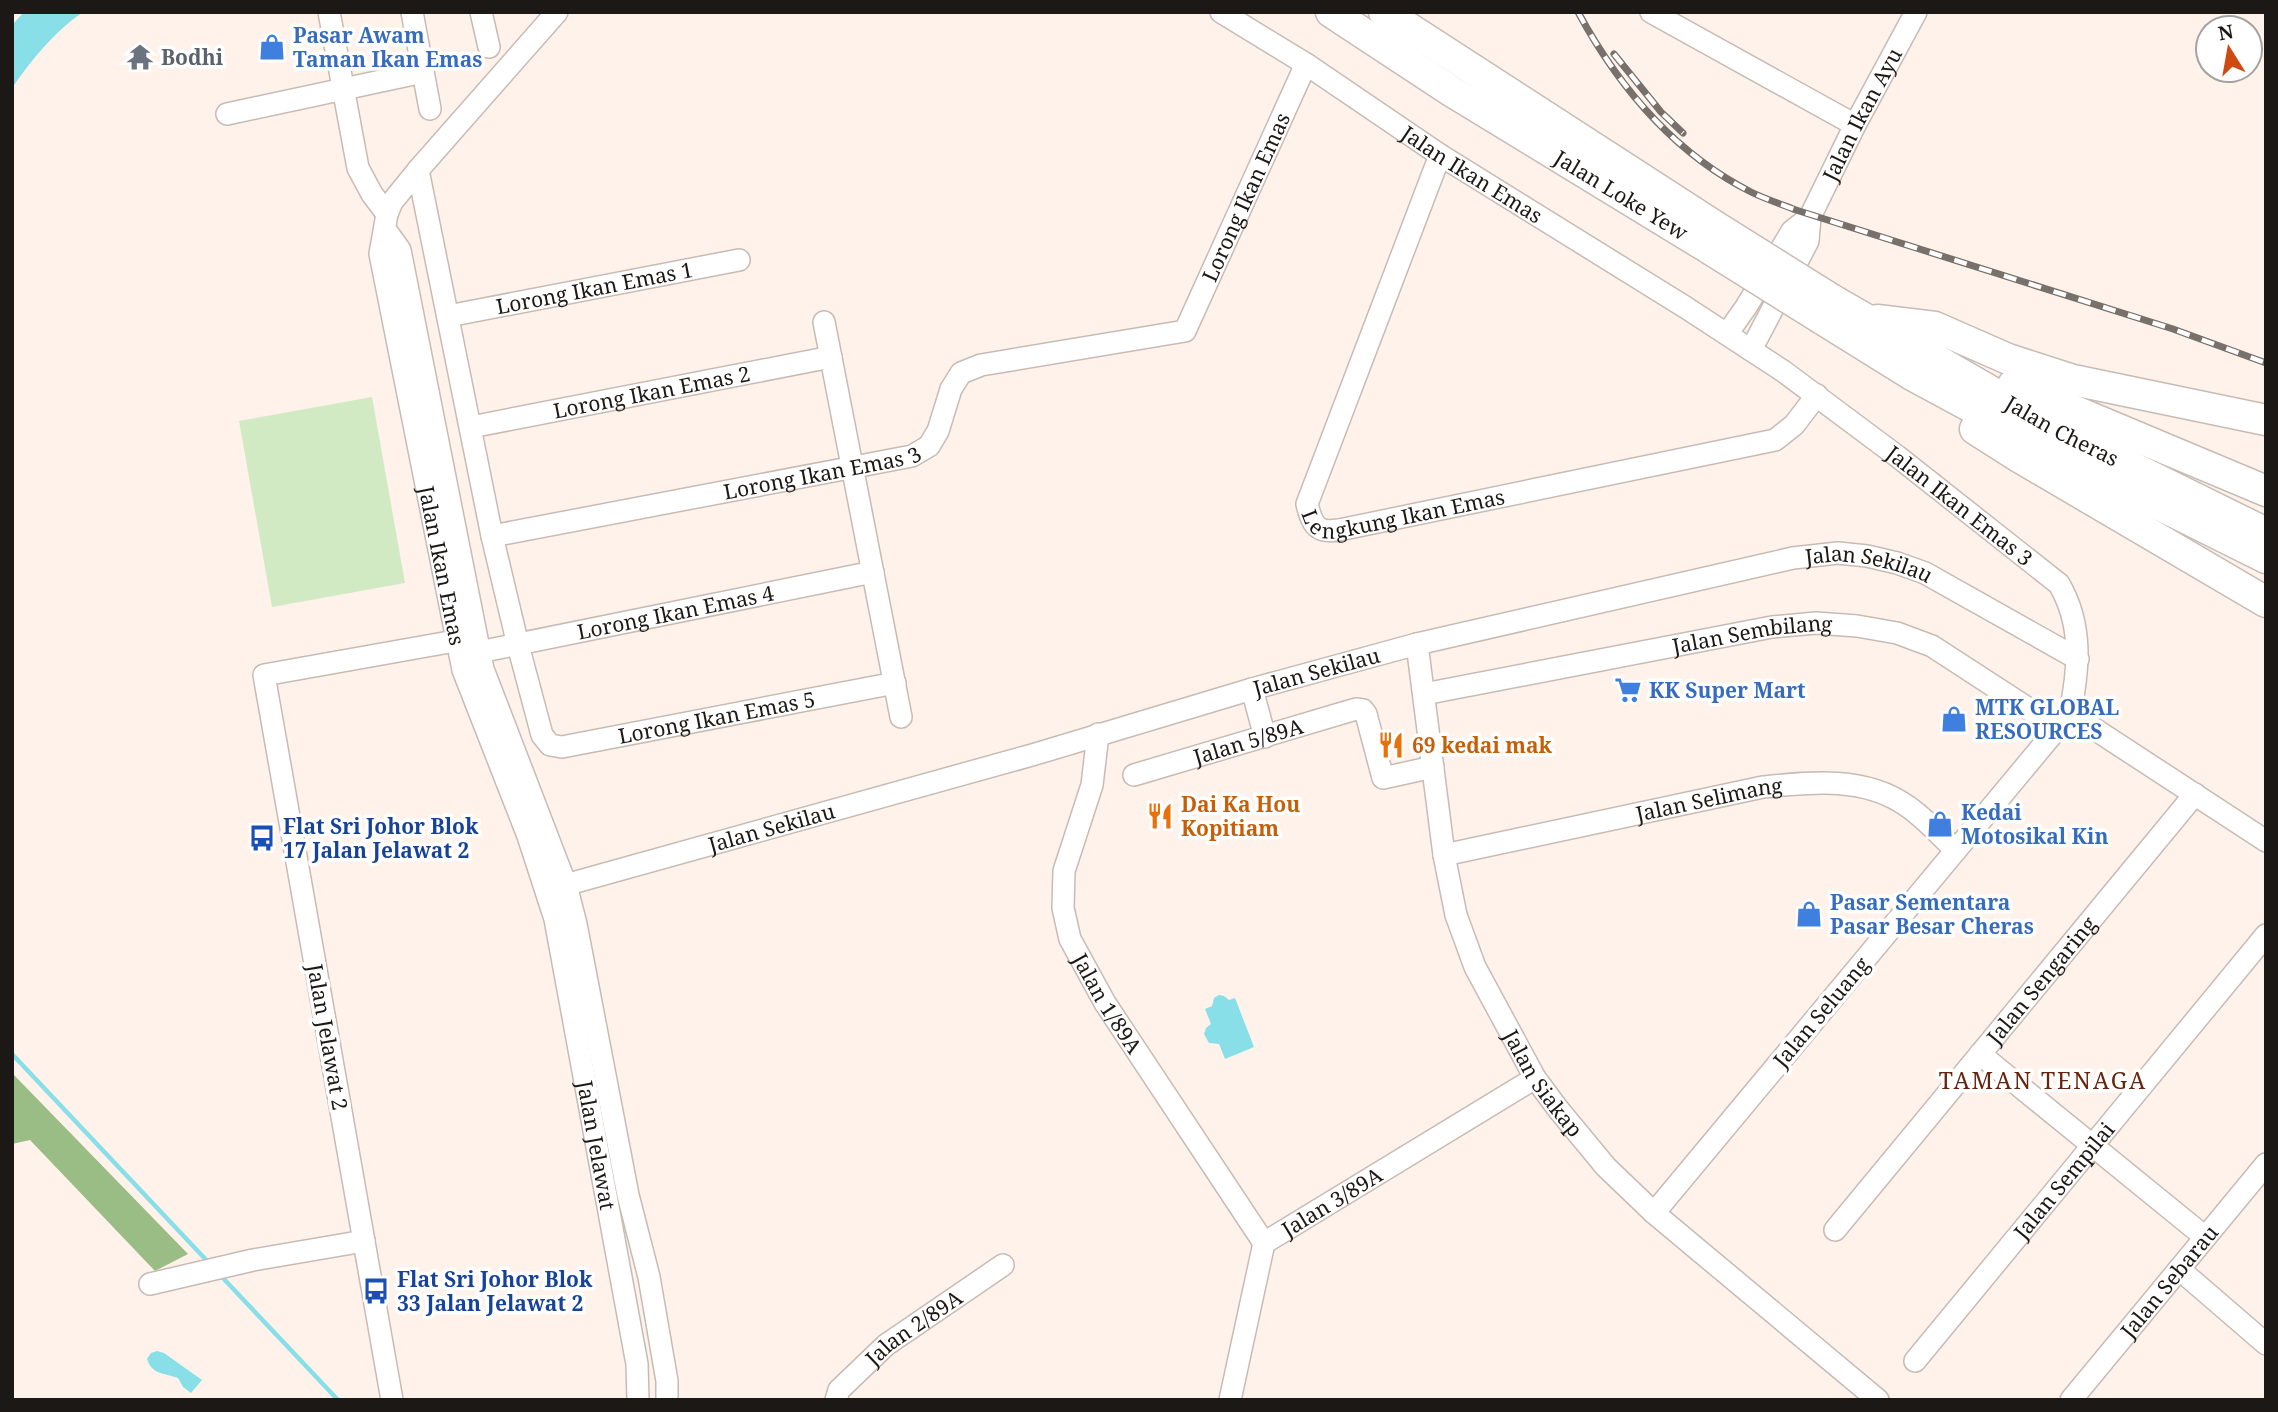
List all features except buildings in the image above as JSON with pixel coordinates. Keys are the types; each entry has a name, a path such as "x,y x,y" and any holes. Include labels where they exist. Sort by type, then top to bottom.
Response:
{"highway":[{"name":"Jalan Loke Yew","path":"1331,12 1451,91 1716,239"},
{"name":"Jalan Loke Yew","path":"1384,12 1716,239 1827,309 1912,375"},
{"name":"Jalan Loke Yew","path":"1827,309 1863,318"},
{"path":"1863,318 1935,327 2008,359 2073,380 2266,420"},
{"path":"1863,318 1929,344 2049,402 2263,490"},
{"name":"Jalan Cheras","path":"1863,318 2061,432 2266,533"},
{"path":"1912,375 1938,405 2007,450 2266,601"},
{"name":"Jalan Cheras","path":"1912,375 2071,461 2266,558"}],"street":[{"path":"329,12 358,168 386,221"},
{"path":"412,12 430,109"},
{"path":"481,12 489,47"},
{"name":"Jalan Ikan Emas","path":"557,12 392,202 380,254 455,641 463,670 528,836 557,888"},
{"name":"Jalan Ikan Emas","path":"1221,12 1306,64 1440,155 1751,350"},
{"path":"1651,12 1856,125"},
{"name":"Jalan Ikan Ayu","path":"1751,350 1808,241 1810,217 1916,12"},
{"name":"Lorong Ikan Emas","path":"1185,331 1306,64"},
{"path":"227,114 423,72"},
{"name":"Lengkung Ikan Emas","path":"1440,155 1307,503 1312,523 1321,530 1345,529 1776,440 1794,425 1816,395"},
{"path":"418,170 492,536 518,645"},
{"name":"Jalan Ikan Ayu","path":"1727,334 1792,231 1810,217"},
{"name":"Jalan Ikan Emas","path":"386,221 401,250 483,669 557,888"},
{"name":"Lorong Ikan Emas 1","path":"448,316 739,260"},
{"path":"1685,307 1712,312 1746,307"},
{"path":"1768,320 1768,340 1774,357 1783,370"},
{"path":"824,322 901,717"},
{"name":"Lorong Ikan Emas 3","path":"492,536 912,456 929,446 939,432 951,389 961,373 981,365 1185,331"},
{"name":"Jalan Ikan Emas 3","path":"1751,350 1816,395 2059,584 2072,613 2077,635 2078,659 2064,720"},
{"name":"Lorong Ikan Emas 2","path":"471,427 831,357"},
{"name":"Jalan Sekilau","path":"557,888 1032,755 1416,643 1793,558 1838,553 1867,556 1925,573 2078,659"},
{"name":"Lorong Ikan Emas 4","path":"479,652 873,572"},
{"name":"Jalan Sembilang","path":"1424,694 1772,626 1816,622 1857,626 1897,633 1932,646 2194,794 2266,841"},
{"path":"455,641 479,652"},
{"name":"Jalan Jelawat 2","path":"391,1400 264,675 455,641"},
{"name":"Jalan Siakap","path":"1416,643 1444,855 1456,915 1475,967 1535,1078 1594,1153 1654,1213 1878,1400"},
{"name":"Lorong Ikan Emas 5","path":"518,645 542,735 550,745 562,747 895,683"},
{"path":"1252,689 1265,737"},
{"name":"Jalan 5/89A","path":"1134,775 1356,709 1363,710 1383,778 1433,767"},
{"name":"Jalan Seluang","path":"1654,1213 2064,720"},
{"name":"Jalan 1/89A","path":"1098,734 1092,785 1064,871 1063,908 1070,939 1105,1003 1264,1243"},
{"name":"Jalan Selimang","path":"1444,855 1763,787 1807,782 1842,783 1886,794 1908,806 1956,850"},
{"name":"Jalan Sengaring","path":"1835,1230 2194,794"},
{"name":"Jalan Jelawat","path":"557,888 576,924 628,1195 649,1277 664,1394"},
{"name":"Jalan Jelawat","path":"557,888 555,919 636,1364 638,1400"},
{"name":"Jalan Sempilai","path":"1914,1361 2266,935"},
{"path":"1980,1054 2205,1237"},
{"name":"Jalan 3/89A","path":"1230,1400 1264,1243 1535,1078"},
{"name":"Jalan Sebarau","path":"2071,1400 2266,1164"},
{"path":"150,1284 253,1260 363,1241"},
{"name":"Jalan 2/89A","path":"836,1400 839,1390 886,1345 1003,1265"},
{"path":"2179,1269 2266,1344"}],"green space":[{"path":"372,397 405,583 272,607 239,421"},
{"path":"12,1073 188,1254 155,1271 30,1140 12,1144"}],"water":[{"path":"24,12 83,12 62,28 44,47 12,88 12,25"},
{"path":"1219,995 1229,1000 1235,998 1254,1047 1225,1059 1219,1044 1209,1043 1204,1034 1211,1024 1205,1009 1212,1006 1214,998"},
{"path":"151,1353 164,1353 202,1380 191,1393 183,1387 178,1378 152,1368 147,1359"}],"waterway":[{"path":"12,1054 210,1264"},
{"path":"221,1276 338,1400"}],"railway":[{"path":"1578,12 1611,66 1651,115 1697,158 1751,192 1796,210 2173,329 2266,363"},
{"path":"1614,54 1661,112 1683,133"}],"place":[{"name":"Pasar Awam Taman Ikan Emas","path":"272,47"},
{"name":"Bodhi","path":"140,57"},
{"name":"KK Super Mart","path":"1628,690"},
{"name":"MTK GLOBAL RESOURCES","path":"1954,719"},
{"name":"69 kedai mak","path":"1391,745"},
{"name":"Dai Ka Hou Kopitiam","path":"1160,816"},
{"name":"Kedai Motosikal Kin","path":"1940,824"},
{"name":"Flat Sri Johor Blok 17 Jalan Jelawat 2","path":"262,838"},
{"name":"Pasar Sementara Pasar Besar Cheras","path":"1809,914"},
{"name":"Flat Sri Johor Blok 33 Jalan Jelawat 2","path":"376,1291"}],"district":[{"name":"TAMAN TENAGA","path":"2043,1080"}]}
